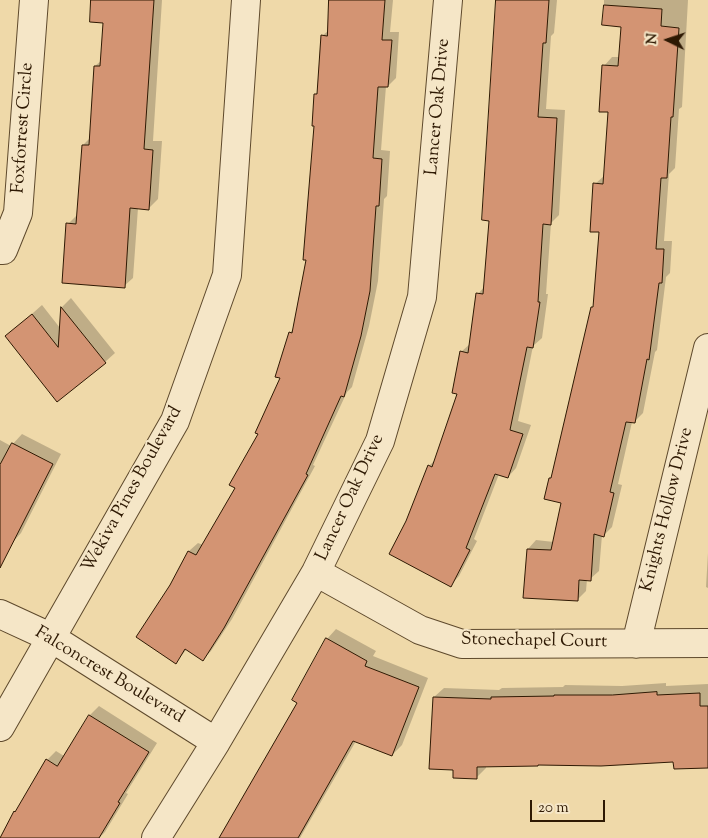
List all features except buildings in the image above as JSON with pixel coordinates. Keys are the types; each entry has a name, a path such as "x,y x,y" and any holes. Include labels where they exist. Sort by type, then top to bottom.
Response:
{"street":[{"name":"Foxforrest Circle","path":"0,250 2,250 18,213 34,0"},
{"name":"Wekiva Pines Boulevard","path":"0,727 175,421 227,275 246,0"},
{"name":"Lancer Oak Drive","path":"156,838 216,742 316,572 380,441 422,297 448,0"},
{"name":"Knights Hollow Drive","path":"636,644 708,348"},
{"name":"Stonechapel Court","path":"316,572 420,630 462,644 708,643"},
{"name":"Falconcrest Boulevard","path":"0,614 50,637 216,742"}]}
